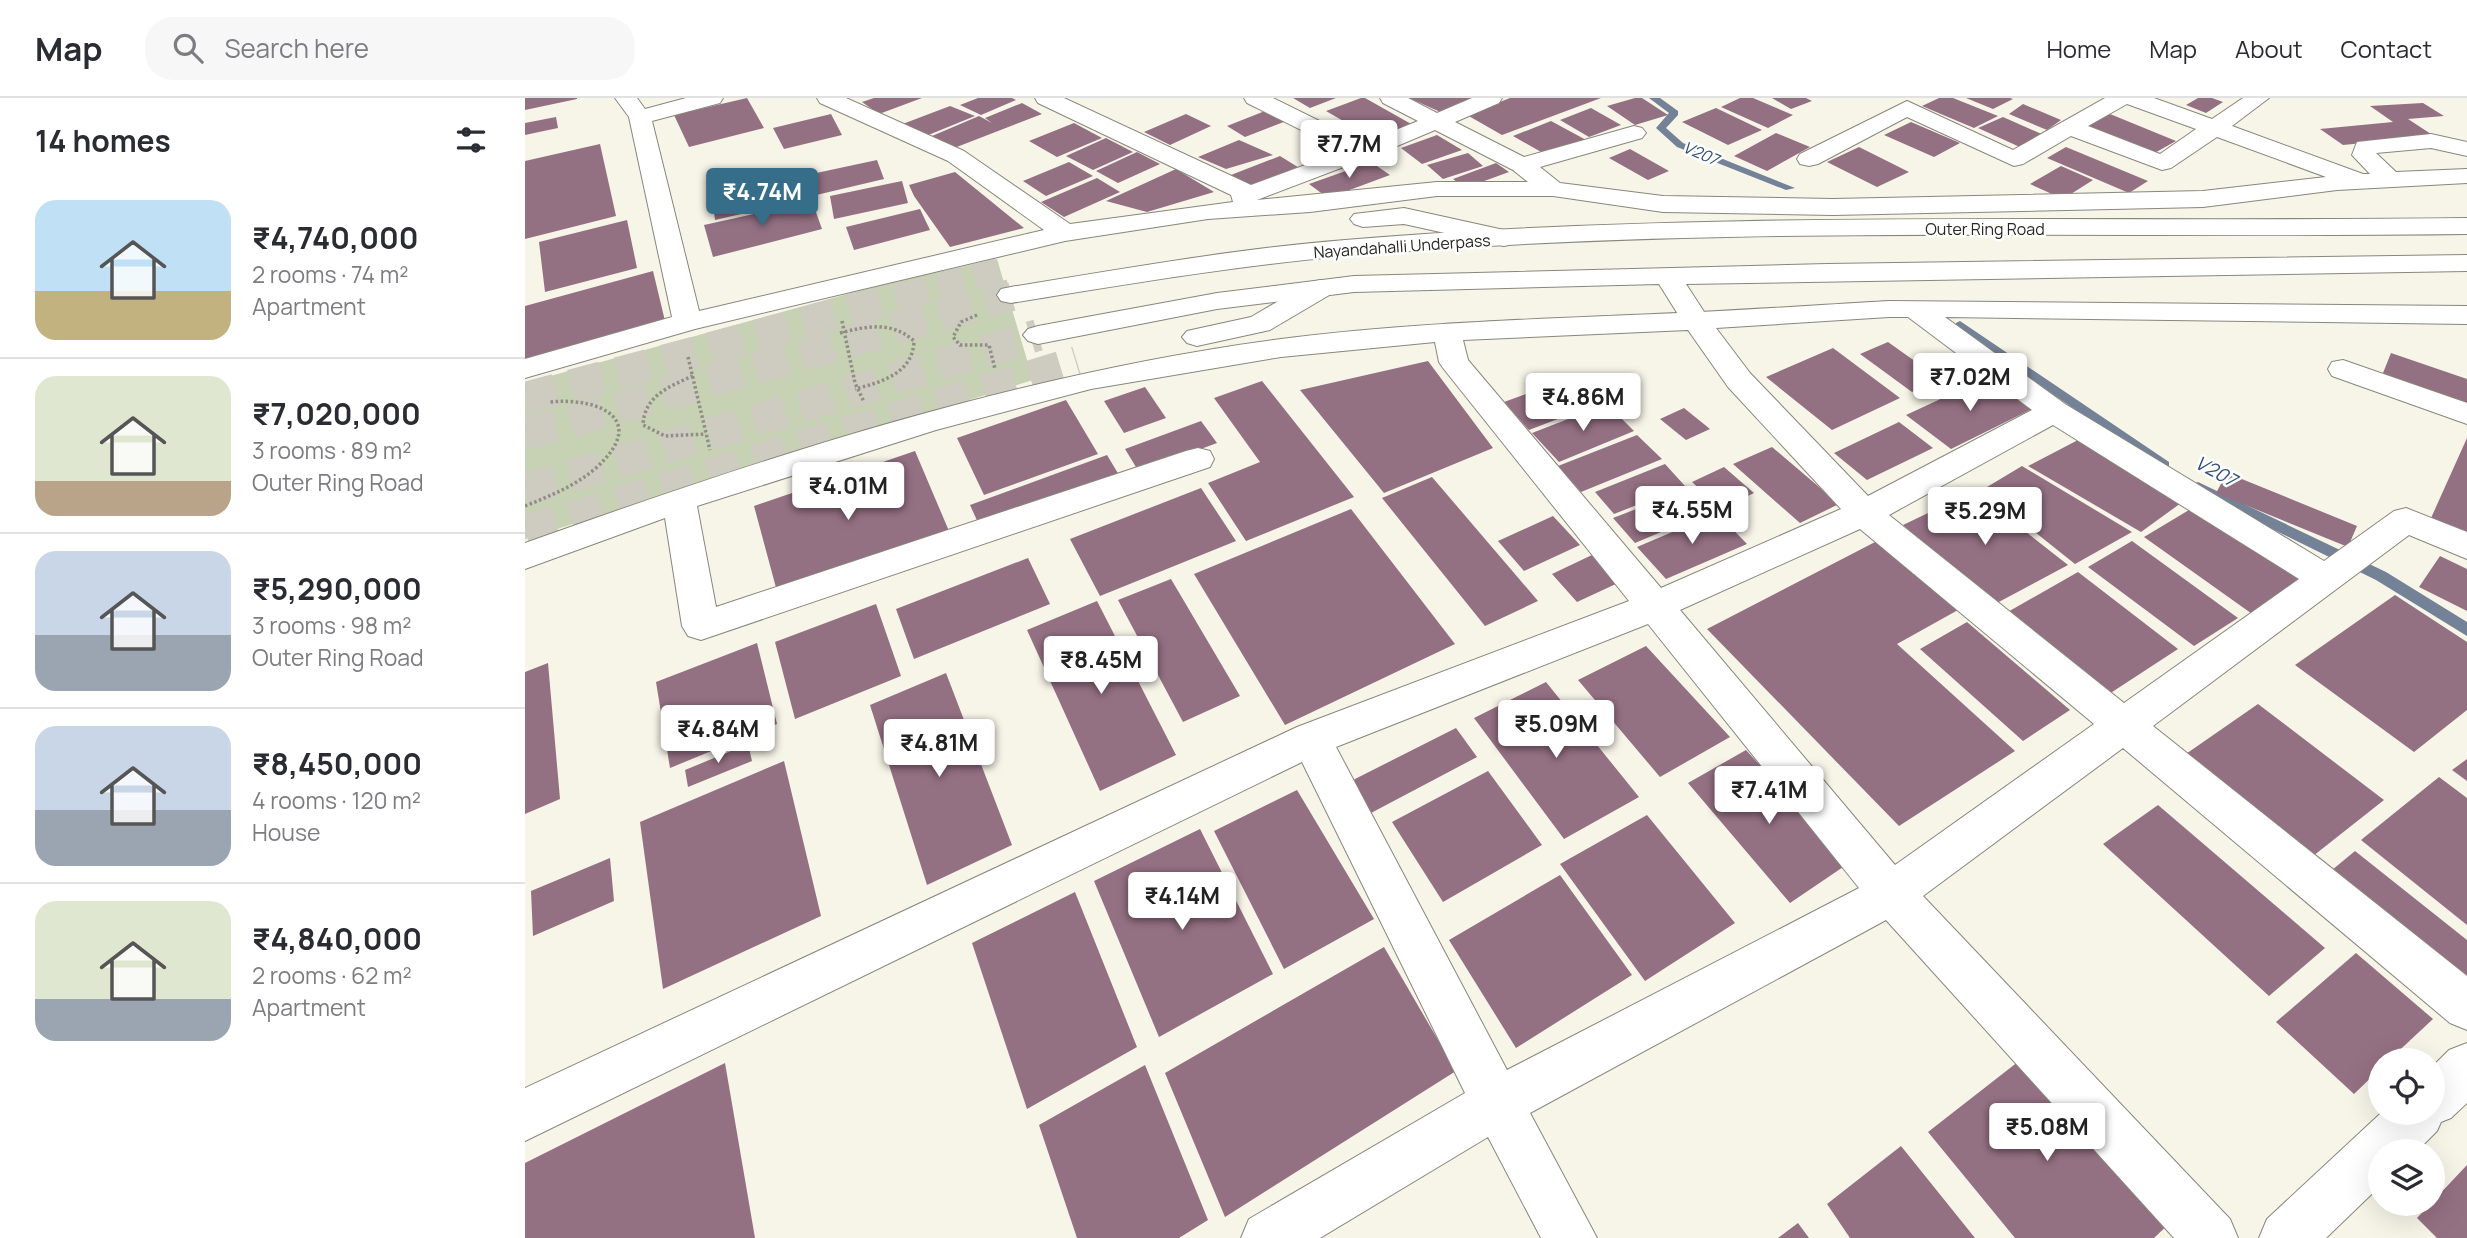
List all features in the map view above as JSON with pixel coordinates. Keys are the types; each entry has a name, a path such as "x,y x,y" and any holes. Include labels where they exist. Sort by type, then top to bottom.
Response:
{"main road":[{"path":"687,322 633,107 712,98"},
{"path":"828,98 956,156 1065,233"},
{"path":"1046,98 1249,194"},
{"path":"1255,98 1437,189"},
{"path":"1391,98 1522,165 1553,189"},
{"path":"1208,211 1363,152 1491,98"},
{"path":"1883,98 1913,103 1994,178"},
{"path":"1994,178 2069,127 2121,98"},
{"path":"2133,98 2366,183"},
{"path":"2069,127 2162,163 2258,98"},
{"path":"1809,159 1913,103"},
{"path":"1522,165 1634,133"},
{"path":"2391,181 2364,155 2365,147 2431,141 2467,149"},
{"path":"525,369 687,322 1065,233 1208,211 1310,204 1437,189 1553,189 1663,204 1833,207 1994,178 2203,199 2337,183 2467,176"},
{"path":"1663,204 1669,233"},
{"name":"Nayandahalli Underpass","path":"1007,268 1191,237 1404,216 1504,238"},
{"name":"Outer Ring Road","path":"1504,238 1669,233 2467,226"},
{"name":"Nayandahalli Underpass","path":"1011,295 1193,265 1345,248 1504,238"},
{"path":"1668,277 1841,271 2467,263"},
{"path":"1668,277 1739,380 1864,513 2467,1006"},
{"name":"Nayandahalli Underpass","path":"1038,335 1217,301 1355,284 1668,277"},
{"path":"1077,362 1260,324 1321,288"},
{"path":"1918,309 2054,411 2342,567"},
{"path":"525,556 679,500 925,423 1090,380 1281,348 1447,332 1918,309 2467,315"},
{"path":"1447,332 1454,362 1891,894 2211,1238"},
{"path":"2343,369 2467,414"},
{"path":"525,1115 1311,739 1655,606 1864,513 2054,411"},
{"path":"679,500 701,626 1198,459"},
{"path":"1268,1238 1497,1103 1891,894 2406,520 2467,545"},
{"path":"1311,739 1497,1103 1570,1238"},
{"path":"2445,1089 2467,1068"},
{"path":"2287,1238 2406,1125"}],"path":[{"path":"838,314 847,332 855,389 870,411"},
{"path":"981,314 963,319 955,327 953,337 960,345 989,345 997,376"},
{"path":"840,334 878,326 907,333 914,341 912,358 902,369 875,384 855,389"},
{"path":"675,359 700,352"},
{"path":"688,356 711,452"},
{"path":"693,376 659,393 647,404 642,416 643,425 652,433 666,438 706,434"},
{"path":"525,506 553,496 584,478 606,458 619,438 620,423 610,410 591,401 564,400 538,404"}],"green space":[{"path":"997,259 1033,380 525,539 525,383 887,283"}],"building":[{"path":"525,98 577,98 577,99 525,110"},
{"path":"747,98 764,128 689,147 674,115"},
{"path":"874,98 922,98 879,114 862,102"},
{"path":"978,98 1016,100 981,115 960,105"},
{"path":"1293,98 1336,98 1310,108"},
{"path":"1361,98 1413,125 1376,140 1326,111"},
{"path":"1409,98 1479,98 1445,114"},
{"path":"1510,98 1601,98 1502,135 1467,115"},
{"path":"1642,98 1668,115 1635,125 1607,106"},
{"path":"1740,98 1753,98 1793,115 1768,128 1721,107"},
{"path":"1772,98 1806,98 1812,101 1791,109"},
{"path":"1939,98 1953,98 1998,116 1974,128 1922,106"},
{"path":"1966,98 2010,98 2013,99 1993,109"},
{"path":"2198,98 2212,98 2223,102 2206,113 2186,105"},
{"path":"1022,103 1042,114 949,150 925,139 979,116 992,123 985,118"},
{"path":"2423,103 2444,116 2408,119 2434,136 2343,145 2320,129 2393,122 2370,106"},
{"path":"2023,104 2061,120 2047,130 2009,114"},
{"path":"950,106 975,116 921,138 900,125"},
{"path":"1591,108 1621,125 1589,137 1560,120"},
{"path":"1716,108 1762,130 1728,145 1682,122"},
{"path":"1270,109 1289,120 1245,137 1227,126"},
{"path":"831,114 842,135 784,149 773,128"},
{"path":"1186,114 1211,126 1170,145 1144,132"},
{"path":"2110,114 2176,141 2151,155 2084,127"},
{"path":"556,117 558,128 525,135 525,123"},
{"path":"2003,117 2046,136 2022,148 1978,128"},
{"path":"1551,121 1588,141 1550,157 1513,136"},
{"path":"1911,122 1960,143 1934,157 1884,135"},
{"path":"1074,123 1102,138 1057,157 1029,141"},
{"path":"1776,133 1810,147 1767,171 1734,156"},
{"path":"1437,135 1462,150 1422,164 1401,148"},
{"path":"1106,138 1133,152 1093,170 1066,156"},
{"path":"1239,140 1273,155 1226,169 1198,157"},
{"path":"600,144 616,216 525,239 525,161"},
{"path":"1859,147 1909,172 1877,187 1827,162"},
{"path":"2066,147 2148,181 2129,193 2047,158"},
{"path":"1630,149 1669,171 1648,180 1609,158"},
{"path":"1137,152 1160,164 1118,183 1096,171"},
{"path":"1468,153 1483,166 1443,179 1427,165"},
{"path":"1280,156 1301,169 1251,187 1231,175"},
{"path":"877,160 884,179 812,196 807,175"},
{"path":"1069,162 1093,176 1046,196 1023,181"},
{"path":"1371,162 1390,175 1328,198 1309,184"},
{"path":"1496,163 1509,172 1465,188 1453,179"},
{"path":"2061,166 2093,180 2063,199 2030,184"},
{"path":"1176,169 1214,192 1147,212 1106,201"},
{"path":"955,172 1024,228 950,247 909,185"},
{"path":"1097,178 1120,192 1064,217 1041,202"},
{"path":"799,179 803,200 715,220 712,197"},
{"path":"902,181 908,203 834,219 830,196"},
{"path":"812,201 822,229 713,257 704,225"},
{"path":"920,209 930,230 854,250 846,227"},
{"path":"627,220 637,268 545,292 539,242"},
{"path":"653,271 665,321 525,361 525,306"},
{"path":"1888,342 1940,379 1912,392 1860,354"},
{"path":"1833,348 1900,398 1832,430 1766,377"},
{"path":"2391,353 2467,379 2467,407 2381,378"},
{"path":"1428,361 1493,448 1384,493 1300,390"},
{"path":"1583,373 1610,399 1529,430 1504,402"},
{"path":"1988,377 2034,408 1951,449 1906,415"},
{"path":"1262,381 1354,497 1246,541 1208,483 1260,462 1214,398"},
{"path":"1145,387 1166,418 1124,433 1104,401"},
{"path":"1066,400 1098,454 984,495 957,438"},
{"path":"1607,404 1634,431 1559,462 1532,433"},
{"path":"1684,408 1710,429 1686,440 1660,419"},
{"path":"1201,421 1217,443 1139,472 1125,449"},
{"path":"1899,422 1933,448 1867,480 1834,453"},
{"path":"1637,435 1662,459 1581,492 1558,466"},
{"path":"2467,438 2467,533 2431,518"},
{"path":"2078,440 2181,503 2141,532 2028,466"},
{"path":"1772,447 1839,504 1800,523 1733,464"},
{"path":"915,451 949,531 778,595 754,506"},
{"path":"1107,455 1119,475 980,527 970,505"},
{"path":"1665,464 1685,486 1614,514 1595,492"},
{"path":"2022,466 2132,532 2075,564 1982,490"},
{"path":"1724,467 1754,493 1721,509 1692,482"},
{"path":"2227,473 2357,526 2348,547 2216,493"},
{"path":"1432,477 1538,601 1485,626 1382,498"},
{"path":"1201,488 1236,541 1100,596 1070,539"},
{"path":"1688,489 1713,510 1635,543 1613,518"},
{"path":"1974,491 2068,565 1995,604 1903,525"},
{"path":"2194,507 2306,583 2255,616 2144,537"},
{"path":"1351,509 1455,644 1285,725 1194,574"},
{"path":"1717,513 1747,544 1666,579 1637,547"},
{"path":"1553,516 1580,545 1524,571 1498,541"},
{"path":"1877,541 1958,610 1897,644 2015,751 1899,826 1707,629"},
{"path":"2132,541 2238,618 2194,646 2088,567"},
{"path":"1592,555 1618,583 1577,602 1552,574"},
{"path":"2440,556 2467,569 2467,611 2419,587"},
{"path":"1028,558 1050,604 914,659 896,609"},
{"path":"2078,572 2178,649 2106,696 2006,613"},
{"path":"1171,579 1240,696 1183,722 1118,600"},
{"path":"2395,595 2467,642 2467,710 2414,752 2295,665"},
{"path":"1097,601 1176,755 1100,791 1027,630"},
{"path":"876,604 901,676 795,719 775,642"},
{"path":"1967,622 2070,710 2023,741 1920,649"},
{"path":"757,643 777,724 670,768 656,682"},
{"path":"1646,646 1730,737 1660,777 1578,680"},
{"path":"548,663 560,799 525,814 525,672"},
{"path":"946,673 1012,845 927,885 870,705"},
{"path":"1546,682 1639,797 1564,839 1474,718"},
{"path":"2258,704 2384,800 2308,860 2183,756"},
{"path":"1456,728 1477,757 1371,813 1351,781"},
{"path":"748,744 752,761 688,787 685,770"},
{"path":"1746,750 1849,863 1790,903 1688,783"},
{"path":"2467,759 2467,781 2452,770"},
{"path":"784,761 821,916 663,989 640,822"},
{"path":"1488,771 1542,845 1443,902 1392,822"},
{"path":"2439,777 2467,798 2467,925 2361,840"},
{"path":"1297,790 1374,919 1284,969 1214,831"},
{"path":"2158,805 2325,948 2269,996 2103,844"},
{"path":"1647,815 1735,923 1645,981 1560,864"},
{"path":"1200,829 1273,974 1159,1037 1094,881"},
{"path":"2355,851 2467,940 2467,991 2326,875"},
{"path":"610,858 614,901 533,936 531,891"},
{"path":"1560,875 1632,975 1516,1048 1449,940"},
{"path":"1075,892 1137,1047 1027,1109 972,943"},
{"path":"1384,947 1456,1071 1225,1217 1165,1073"},
{"path":"2356,953 2433,1019 2402,1048 2368,1048 2368,1081 2354,1094 2276,1022"},
{"path":"2028,1054 2177,1216 2154,1238 2015,1238 1928,1132"},
{"path":"725,1063 755,1238 525,1238 525,1163"},
{"path":"1145,1065 1208,1220 1179,1238 1077,1238 1039,1125"},
{"path":"1901,1146 1975,1238 1850,1238 1827,1204"},
{"path":"2467,1165 2467,1238 2437,1238 2417,1218 2445,1216 2445,1188"},
{"path":"1798,1223 1809,1238 1778,1238"}],"waterway":[{"name":"V207","path":"1654,98 1675,113 1661,128 1680,145 1790,188"},
{"name":"V207","path":"1960,325 2164,465"},
{"name":"V207","path":"2198,487 2381,576 2467,630"}],"tunnel":[{"path":"903,296 1008,268"},
{"path":"525,398 909,295"},
{"path":"525,434 1011,295 1006,296"},
{"path":"525,490 1038,335"},
{"path":"525,531 1077,362"}]}
